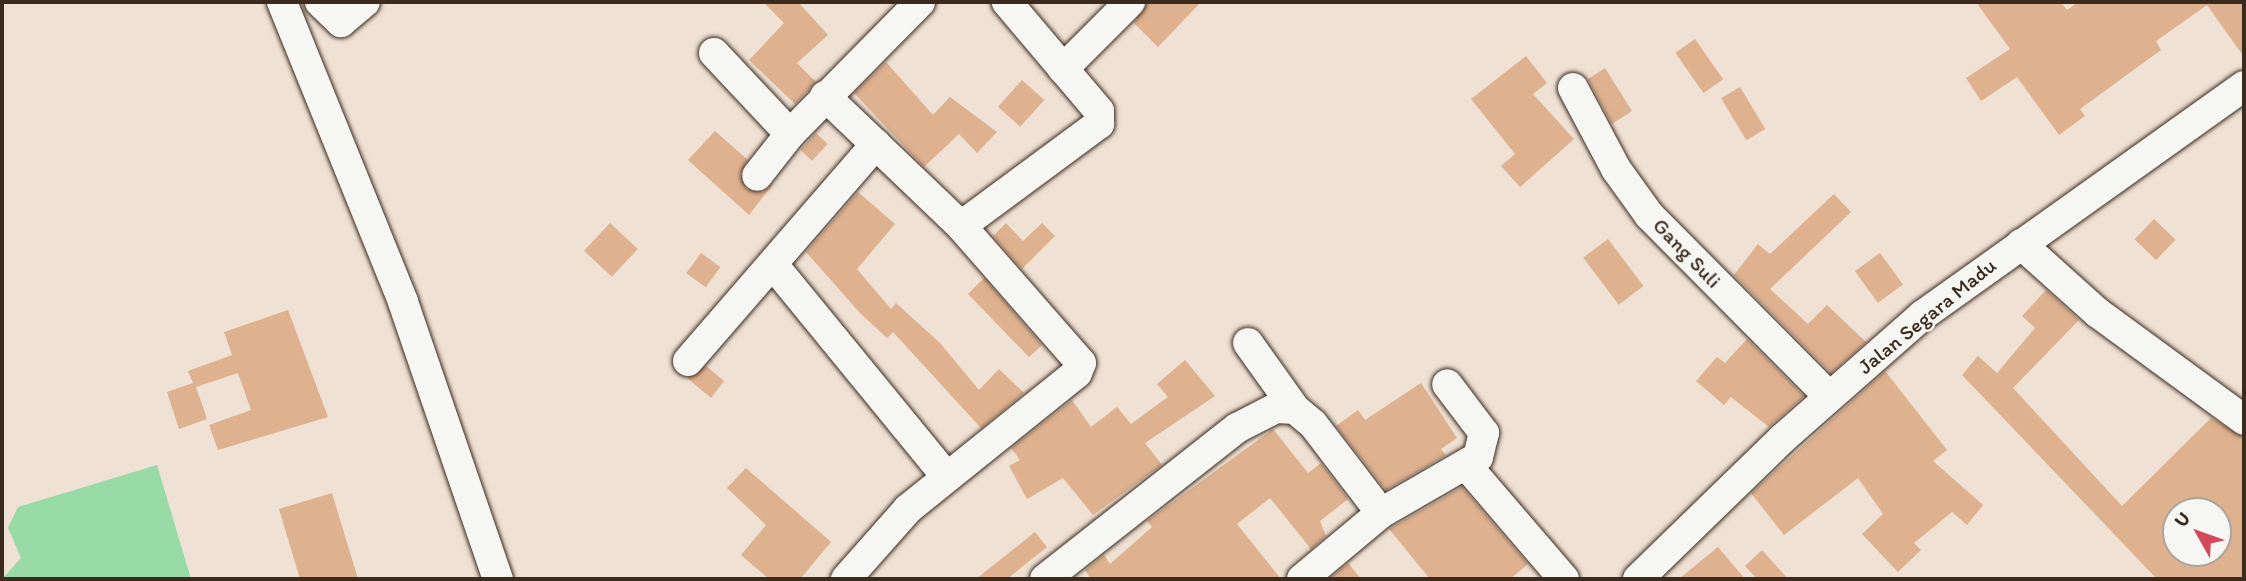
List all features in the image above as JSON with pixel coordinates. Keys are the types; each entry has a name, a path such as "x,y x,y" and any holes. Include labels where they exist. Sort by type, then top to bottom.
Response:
{"street":[{"path":"282,2 403,303 498,579"},
{"path":"320,2 341,22 365,2"},
{"path":"757,176 825,96 920,2"},
{"path":"961,226 1099,124 1098,111 1007,2"},
{"path":"1063,69 1130,2"},
{"path":"714,53 790,134"},
{"name":"Jalan Segara Madu","path":"1638,579 1829,396 1923,314 2244,86"},
{"name":"Gang Suli","path":"1573,88 1616,169 1649,215 1829,396"},
{"path":"825,96 961,226 1081,363 1077,373 946,476 846,579"},
{"path":"688,361 775,267 876,144"},
{"path":"2021,244 2098,313 2242,413"},
{"path":"775,267 946,476"},
{"path":"1248,343 1295,409 1381,513"},
{"path":"1302,579 1381,513 1467,466 1482,450 1484,433 1447,384"},
{"path":"1045,579 1237,428 1276,408 1295,409"},
{"path":"1467,466 1564,579"}],"green space":[{"path":"157,465 191,579 2,579 21,558 8,528 18,507"}],"building":[{"path":"763,2 798,2 828,35 797,63 816,82 795,104 749,60 784,23"},
{"path":"1147,2 1201,2 1158,47 1134,23"},
{"path":"1976,2 2061,2 2067,10 2078,2 2244,2 2244,57 2207,5 2156,41 2161,50 2080,109 2085,116 2059,135 2017,77 1981,101 1966,78 2010,49"},
{"path":"1695,39 1723,79 1703,93 1675,53"},
{"path":"1526,56 1547,83 1533,94 1574,139 1520,187 1501,166 1515,154 1471,99"},
{"path":"886,62 933,115 950,97 997,132 977,153 959,134 924,167 854,93"},
{"path":"1605,68 1632,111 1612,124 1588,79"},
{"path":"1022,80 1044,100 1020,127 998,107"},
{"path":"1740,87 1765,129 1746,140 1721,98"},
{"path":"715,131 748,160 740,174 746,189 763,192 774,183 749,215 688,160"},
{"path":"816,133 828,144 812,161 800,150"},
{"path":"858,192 895,224 857,269 891,309 896,303 940,343 979,390 999,369 1024,393 981,428 893,332 887,338 860,313 806,252"},
{"path":"1834,194 1851,212 1770,289 1808,324 1827,305 1866,342 1831,373 1734,275 1758,244 1770,254"},
{"path":"2154,219 2176,240 2156,260 2135,239"},
{"path":"610,223 638,249 612,277 584,251"},
{"path":"1006,223 1023,241 1042,223 1055,236 1022,269 993,236"},
{"path":"1608,239 1644,286 1619,305 1583,258"},
{"path":"701,253 720,267 706,287 686,273"},
{"path":"1880,253 1903,285 1878,303 1855,271"},
{"path":"984,278 1042,345 1029,357 968,294"},
{"path":"2046,290 2079,320 2013,388 2122,506 2211,418 2244,437 2244,579 2157,579 1962,375 1978,356 1997,373 2035,328 2022,316"},
{"path":"288,310 328,417 218,450 209,425 251,410 238,373 196,387 207,419 179,429 167,392 193,383 188,371 232,355 224,332"},
{"path":"1747,339 1804,396 1769,427 1731,397 1724,405 1696,381 1717,357 1725,363"},
{"path":"1185,360 1215,396 1145,443 1162,465 1093,515 1063,478 1027,499 1009,466 1020,460 1011,448 1072,400 1091,427 1117,407 1131,424 1168,397 1157,384"},
{"path":"706,366 724,381 711,398 687,378"},
{"path":"1885,371 1947,450 1933,461 1983,505 1967,525 1952,512 1914,543 1921,550 1898,572 1862,534 1883,514 1858,478 1784,535 1751,493"},
{"path":"1421,383 1457,438 1441,449 1446,455 1386,490 1336,426 1358,410 1365,420"},
{"path":"1273,429 1308,473 1321,463 1348,499 1320,521 1326,536 1311,549 1270,498 1237,524 1281,579 1091,579 1085,570 1104,555 1110,564 1152,527 1147,521"},
{"path":"746,468 831,542 800,579 769,579 741,555 766,525 727,488"},
{"path":"1462,487 1528,564 1510,579 1430,579 1389,529"},
{"path":"332,493 358,579 300,579 279,509"},
{"path":"1035,532 1047,547 1007,579 976,579"},
{"path":"1718,547 1745,579 1679,579 1702,560"},
{"path":"1762,550 1788,579 1757,579 1745,566"},
{"path":"1348,563 1361,579 1329,579"}]}
